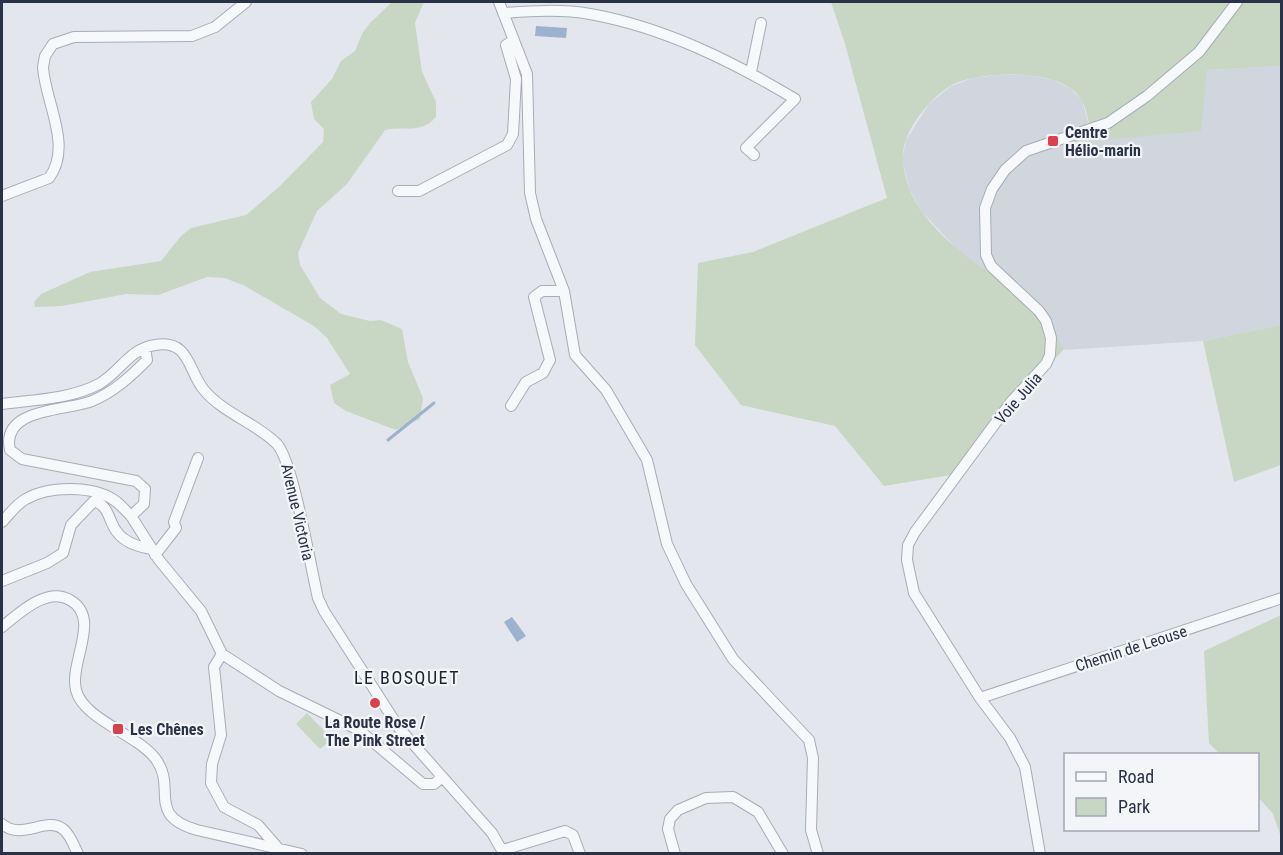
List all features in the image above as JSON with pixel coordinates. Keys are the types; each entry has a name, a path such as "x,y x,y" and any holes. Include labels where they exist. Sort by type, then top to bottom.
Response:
{"street":[{"path":"2,196 49,178 58,161 58,138 43,67 45,56 53,44 74,38 192,36 215,27 246,2"},
{"path":"499,2 529,84 532,203 564,291 575,355 606,390 648,460 667,544 677,568 733,659 809,740 813,758 810,824 818,854"},
{"name":"Voie Julia","path":"1040,854 1025,767 1010,738 980,698 914,593 906,560 908,545 915,531 1011,402 1046,364 1050,355 1051,338 1046,321 1039,310 991,266 986,255 984,228 988,199 1005,170 1026,151 1108,123 1147,96 1199,52 1237,2"},
{"path":"503,13 533,11 588,14 619,21 681,41 751,72 795,99 746,148 754,155"},
{"path":"751,72 761,23"},
{"path":"398,191 419,190 507,145 513,134 516,79 506,45 514,40"},
{"path":"511,406 526,382 543,373 550,360 534,297 542,291 564,291"},
{"name":"Avenue Victoria","path":"145,348 162,344 183,353 189,359 207,393 279,447 287,462 318,598 324,611 399,728 492,833 503,852"},
{"path":"2,404 88,389 100,383 128,358 145,348 147,360 114,390 76,406 23,416 10,427 7,435 10,450 22,459 136,481 145,489 146,497 144,504 131,516"},
{"path":"154,552 176,528 174,522 198,458"},
{"path":"2,522 26,499 46,493 75,490 103,494 115,500 131,516 154,552 201,611 222,654 279,691 359,730 423,784 434,784 441,778"},
{"path":"2,581 47,563 63,552 71,525 94,501 106,509 116,531 122,538 154,552"},
{"path":"2,627 41,600 67,597 77,604 84,615 75,689 81,702 146,749 156,760 171,817 180,825 277,851 302,854"},
{"name":"Chemin de Leouse","path":"980,698 1281,598"},
{"path":"222,654 214,667 221,735 212,764 211,783 224,807 258,825 277,851"},
{"path":"675,854 668,829 670,819 678,810 706,798 733,797 758,812 783,854"},
{"path":"2,824 19,831 57,826 64,829 78,854"},
{"path":"503,852 565,831 573,835 580,854"}],"shaded area":[{"path":"1281,66 1281,325 1203,341 1063,350 1046,313 957,249 922,212 910,190 902,160 906,140 929,104 951,86 973,78 1028,75 1053,80 1070,88 1082,100 1093,141 1207,70"}],"green space":[{"path":"392,2 424,2 415,23 422,72 436,102 436,117 430,123 418,128 385,130 347,184 317,211 298,253 300,265 320,298 341,314 370,321 381,320 402,329 408,362 423,398 420,419 396,430 346,411 334,403 330,385 350,374 327,338 314,326 245,286 225,278 207,277 158,295 126,294 62,306 35,307 34,302 41,294 90,272 161,261 181,236 191,228 246,215 280,186 323,142 324,129 314,119 311,102 332,79 341,61 355,51 362,34 370,23"},
{"path":"831,2 1281,2 1281,66 1207,70 1201,131 1092,141 1084,105 1073,90 1058,82 1020,75 980,77 950,86 933,100 917,119 903,151 907,183 916,203 944,237 1042,310 1048,317 1063,350 951,475 884,486 835,426 741,405 695,345 698,263 753,252 887,198 845,44"},
{"path":"1281,325 1281,465 1234,482 1203,341"},
{"path":"1282,615 1281,837 1273,814 1259,798 1259,753 1219,753 1209,743 1204,651"},
{"path":"307,713 332,739 320,749 296,724"}],"water":[{"path":"536,26 567,28 566,38 535,36"},
{"path":"512,617 526,636 517,642 504,622"}],"waterway":[{"path":"388,440 434,403"}],"place":[{"name":"Centre Hélio-marin","path":"1053,141"},
{"name":"La Route Rose / The Pink Street","path":"375,703"},
{"name":"Les Chênes","path":"118,729"}],"district":[{"name":"LE BOSQUET","path":"407,678"}]}
